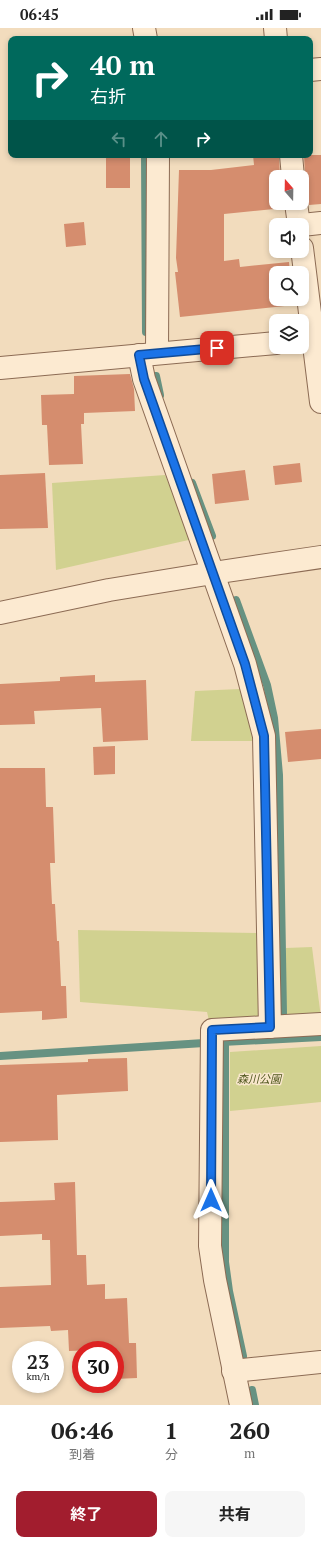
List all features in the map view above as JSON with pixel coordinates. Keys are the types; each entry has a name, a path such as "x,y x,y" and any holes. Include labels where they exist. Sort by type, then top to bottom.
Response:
{"street":[{"path":"158,158 148,354 144,379 245,664 264,736 270,1027"},
{"path":"290,158 292,170"},
{"path":"309,224 321,223"},
{"path":"303,258 321,402"},
{"path":"0,368 269,344"},
{"path":"0,613 109,590 321,556"},
{"path":"240,1405 215,1280 210,1246 212,1030 321,1024"},
{"path":"233,1371 321,1362"}],"green space":[{"path":"165,475 193,539 56,570 52,483"},
{"path":"240,689 252,721 252,741 191,741 195,691"},
{"path":"78,930 261,933 263,1016 210,1025 207,1012 80,1002"},
{"path":"312,947 321,1018 285,1019 286,948"},
{"name":"森川公園","path":"321,1046 321,1102 230,1111 230,1052"}],"building":[{"path":"313,155 321,155 321,204 309,205 309,170 305,170 304,158 313,158"},
{"path":"106,158 130,158 130,188 106,188"},
{"path":"253,158 279,158 280,170 269,170 269,210 224,214 224,261 239,259 240,267 289,262 289,266 269,266 269,306 284,306 180,317 175,272 178,272 176,258 179,170 211,170 254,165"},
{"path":"84,222 86,245 66,247 64,224"},
{"path":"130,374 134,389 135,411 84,413 84,424 81,424 83,464 49,465 47,425 42,425 41,395 74,394 74,376"},
{"path":"300,463 302,482 275,485 273,466"},
{"path":"245,470 249,500 215,504 212,474"},
{"path":"45,473 48,528 0,529 0,475"},
{"path":"95,675 95,682 146,680 148,740 103,742 101,708 34,711 35,724 0,725 0,684 60,681 60,677"},
{"path":"321,729 321,759 288,762 285,732"},
{"path":"115,746 115,774 94,775 93,747"},
{"path":"0,768 45,768 46,807 53,807 55,863 50,863 52,904 55,904 57,941 59,941 61,986 66,986 67,1018 42,1020 42,1011 0,1013"},
{"path":"127,1058 128,1091 57,1095 58,1140 0,1142 0,1065 88,1062 88,1059"},
{"path":"75,1182 77,1255 86,1255 87,1285 105,1284 105,1299 127,1298 129,1343 136,1343 137,1378 124,1379 124,1341 72,1341 72,1351 69,1351 68,1330 51,1331 50,1326 0,1328 0,1287 51,1285 50,1240 42,1240 42,1234 0,1236 0,1202 55,1200 54,1183"}],"waterway":[{"path":"145,158 146,332"},
{"path":"156,376 160,395"},
{"path":"192,483 212,536"},
{"path":"236,600 267,685 274,718 279,775 283,1014"},
{"path":"222,1042 321,1037"},
{"path":"225,1042 225,1262 229,1291 243,1356"},
{"path":"0,1056 204,1043"},
{"path":"252,1390 255,1405"}],"route":[{"path":"211,1200 212,1030 270,1027 264,736 259,712 245,664 144,379 139,355 217,348"}]}
